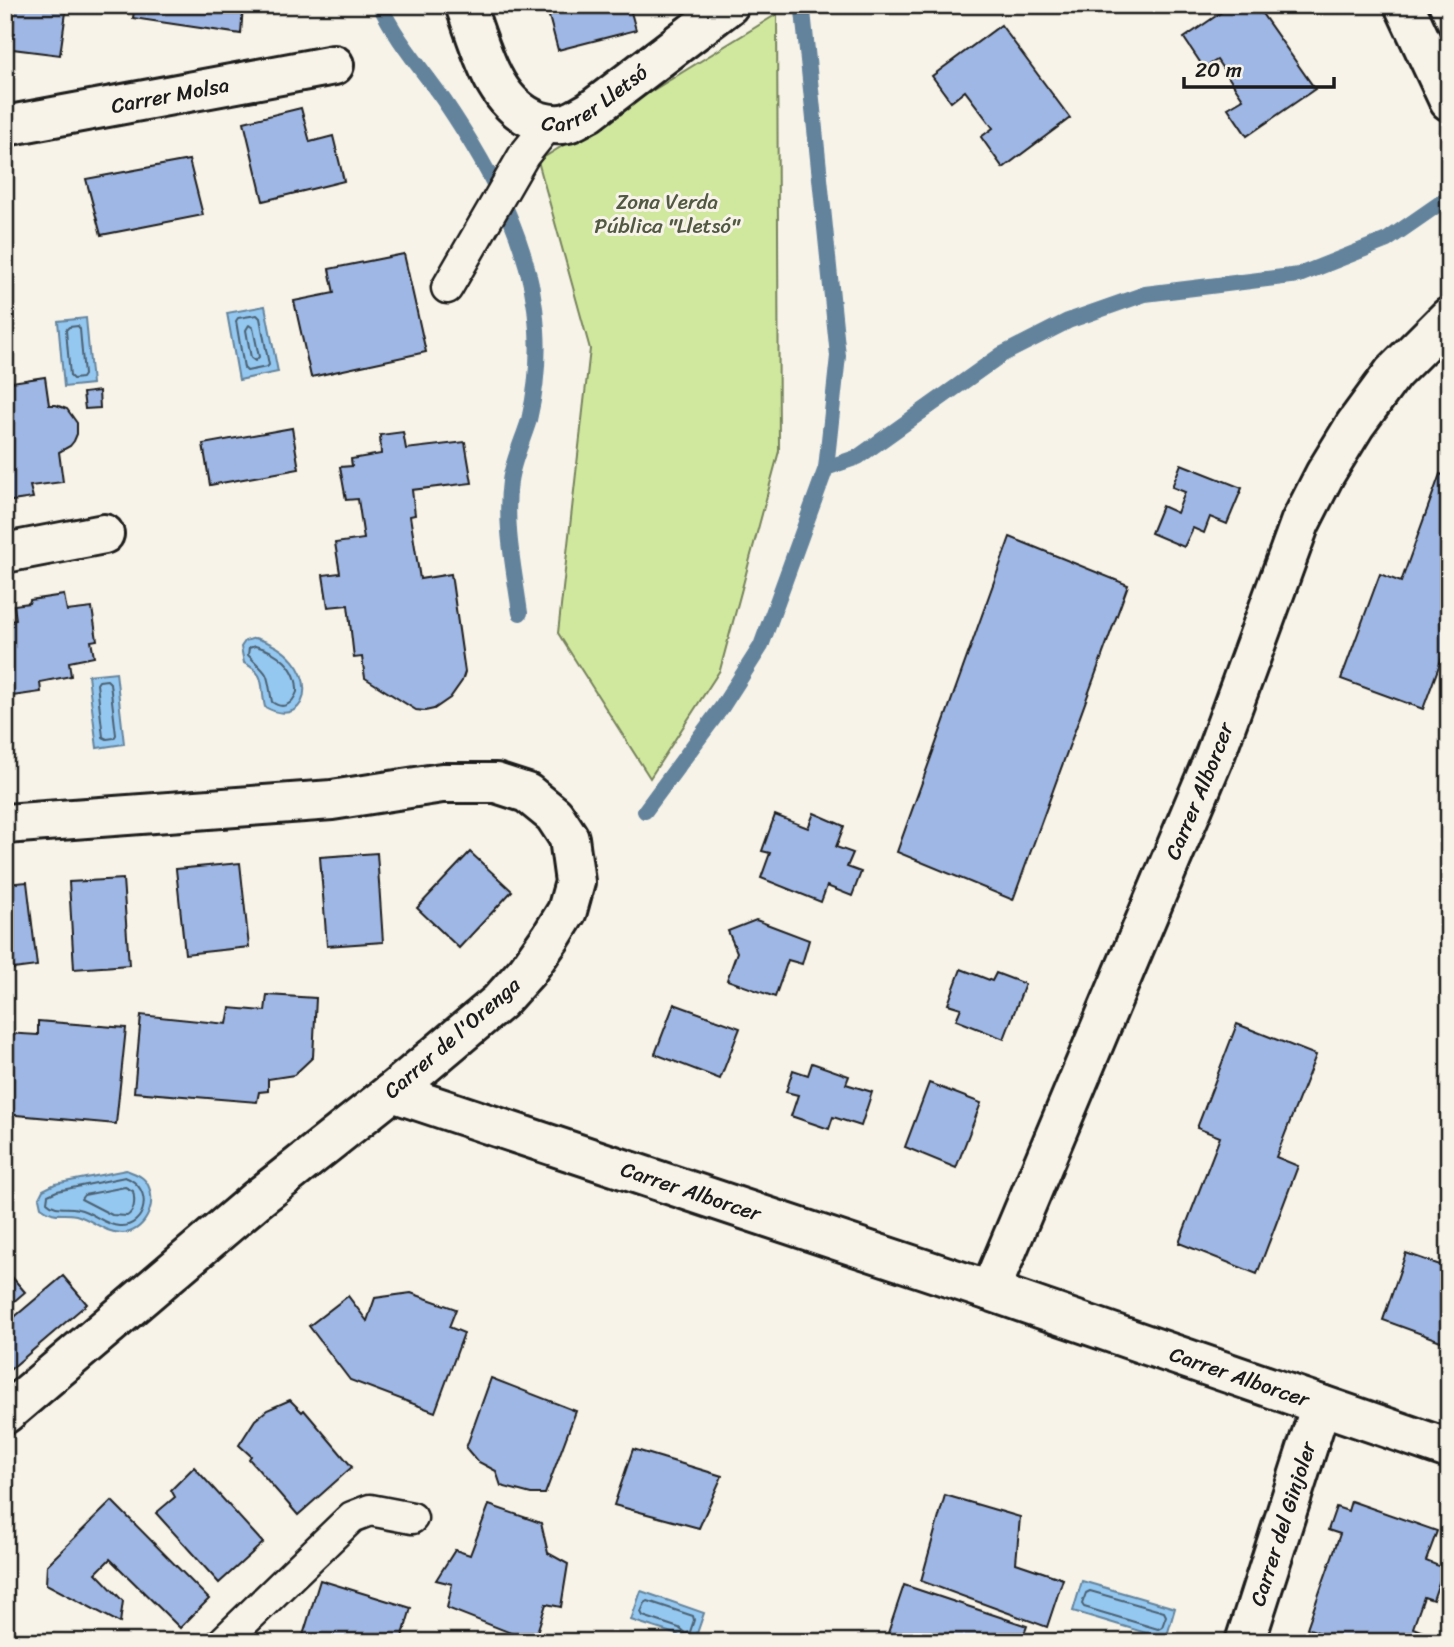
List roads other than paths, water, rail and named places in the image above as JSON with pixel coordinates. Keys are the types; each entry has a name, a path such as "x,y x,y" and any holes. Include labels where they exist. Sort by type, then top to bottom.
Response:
{"street":[{"name":"Carrer Lletsó","path":"466,5 491,73 506,98 534,119 549,124 568,123 589,112 729,5"},
{"path":"1404,5 1449,101"},
{"name":"Carrer Molsa","path":"5,126 334,65"},
{"name":"Carrer Alborcer","path":"990,1290 1215,755 1300,523 1325,474 1355,425 1394,373 1449,317"},
{"path":"5,553 104,534"},
{"name":"Carrer de l'Orenga","path":"5,824 332,800 442,783 496,783 527,793 554,814 569,838 575,881 567,911 527,971 499,1002 392,1092 256,1200 5,1414"},
{"name":"Carrer Alborcer","path":"392,1092 990,1290 1449,1449"},
{"name":"Carrer del Ginjoler","path":"1245,1642 1321,1405"}],"lane":[{"path":"447,288 524,155 549,124"},
{"path":"223,1642 352,1517 370,1510 412,1518"}],"water":[{"path":"265,306 278,372 239,380 227,313"},
{"path":"86,318 92,384 64,387 58,321"},
{"path":"255,638 277,648 293,661 302,675 304,690 301,702 294,710 281,713 265,707 259,676 244,663 241,647 245,641"},
{"path":"116,672 124,744 97,748 88,675"},
{"path":"126,1170 144,1179 151,1193 147,1217 130,1232 109,1231 82,1217 54,1214 41,1207 39,1198 43,1190 55,1184"},
{"path":"1082,1581 1175,1608 1166,1639 1073,1611"},
{"path":"641,1591 704,1613 694,1642 676,1642 678,1635 631,1620"}],"waterway":[{"path":"380,5 402,43 462,128 493,182 518,239 534,299 538,353 533,398 529,420 513,465 508,497 510,547 520,613"},
{"path":"803,11 838,356 826,468"},
{"path":"645,811 722,707 761,646 826,468 858,457 1001,355 1068,321 1145,294 1299,275 1387,240 1449,197"}],"park label":[{"name":"Zona Verda Pública \"Lletsó\"","path":"667,214"}]}
